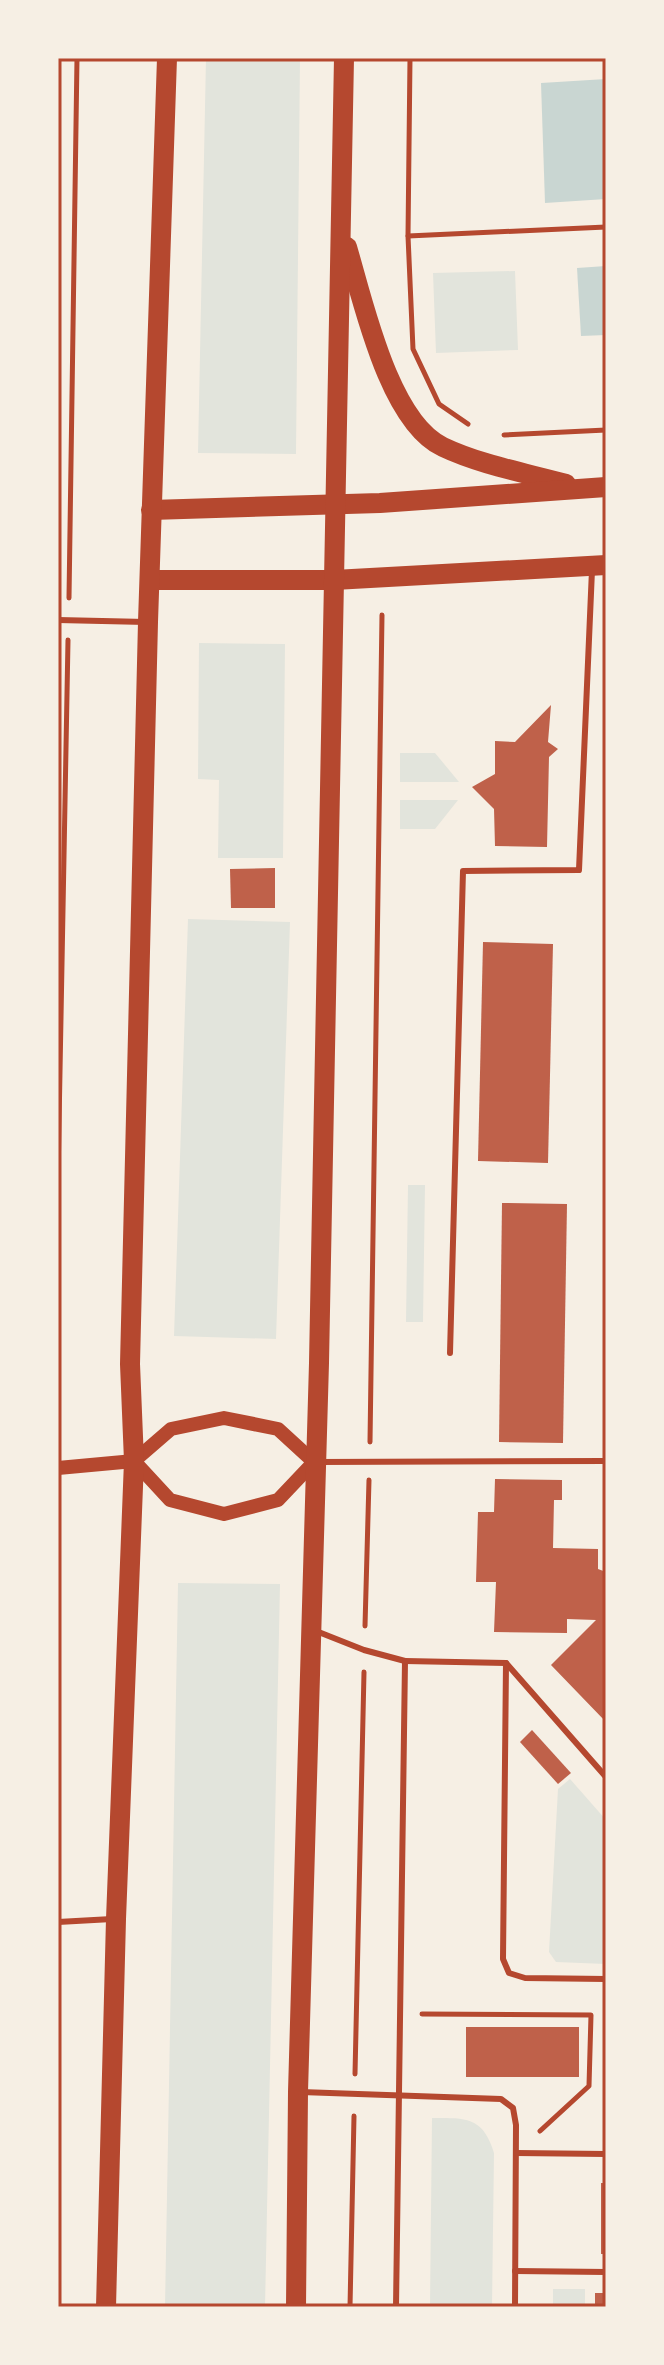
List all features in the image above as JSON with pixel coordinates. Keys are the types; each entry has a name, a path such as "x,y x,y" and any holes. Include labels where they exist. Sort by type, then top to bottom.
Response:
{"main road":[{"path":"106,2307 116,1919 134,1461 130,1364 151,510 167,58"},
{"path":"296,2307 298,2092 319,1347 344,58"},
{"path":"341,227 388,377 417,428 441,446 581,488"},
{"path":"151,510 336,505 606,487"},
{"path":"150,580 334,580 599,566"}],"street":[{"path":"58,1468 134,1461 171,1429 224,1418 278,1429 314,1462 278,1500 224,1514 170,1500 134,1461"}],"lane":[{"path":"450,1353 463,871 579,870 599,566"},
{"path":"58,620 148,622"},
{"path":"314,1462 606,1461"},
{"path":"310,1628 364,1650 405,1661 506,1663 606,1777"},
{"path":"396,2307 405,1661"},
{"path":"506,1663 503,1959 509,1973 525,1978 606,1979"},
{"path":"58,1922 116,1919"},
{"path":"298,2092 501,2099 513,2108 516,2125 515,2307"},
{"path":"516,2153 606,2154"},
{"path":"515,2271 606,2272"}],"path":[{"path":"410,58 408,236 413,349 439,404 475,428"},
{"path":"408,236 606,227"},
{"path":"497,434 509,436 606,430"},
{"path":"401,2014 591,2015 589,2086 516,2153"}],"shaded area":[{"path":"206,58 300,58 296,454 198,453"},
{"path":"606,79 606,199 545,203 541,83"},
{"path":"606,266 606,335 581,336 577,268"},
{"path":"515,271 518,350 436,353 433,273"},
{"path":"199,643 285,644 283,858 218,858 219,780 198,779"},
{"path":"400,753 435,753 459,782 400,782"},
{"path":"400,800 458,800 435,829 400,829"},
{"path":"188,919 290,922 276,1339 174,1336"},
{"path":"408,1185 425,1185 423,1322 406,1322"},
{"path":"178,1583 280,1584 265,2307 165,2307"},
{"path":"570,1779 606,1820 606,1964 556,1962 549,1952 558,1789"},
{"path":"432,2118 471,2122 484,2132 494,2153 492,2307 430,2307"},
{"path":"553,2289 585,2289 585,2307 553,2307"}],"building":[{"path":"551,705 548,742 558,749 549,757 547,847 495,846 494,809 472,787 495,774 495,741 515,742"},
{"path":"275,868 275,908 231,908 230,869"},
{"path":"483,942 553,944 548,1163 478,1161"},
{"path":"502,1203 567,1204 563,1443 499,1442"},
{"path":"495,1479 562,1480 562,1500 554,1500 553,1548 598,1549 598,1569 606,1572 606,1722 551,1665 596,1620 567,1619 567,1633 494,1632 496,1582 476,1582 478,1512 494,1512"},
{"path":"532,1730 571,1773 558,1784 520,1742"},
{"path":"466,2027 579,2027 579,2077 466,2077"},
{"path":"601,2183 606,2183 606,2254 601,2254"},
{"path":"595,2293 606,2293 606,2307 595,2307"}]}
